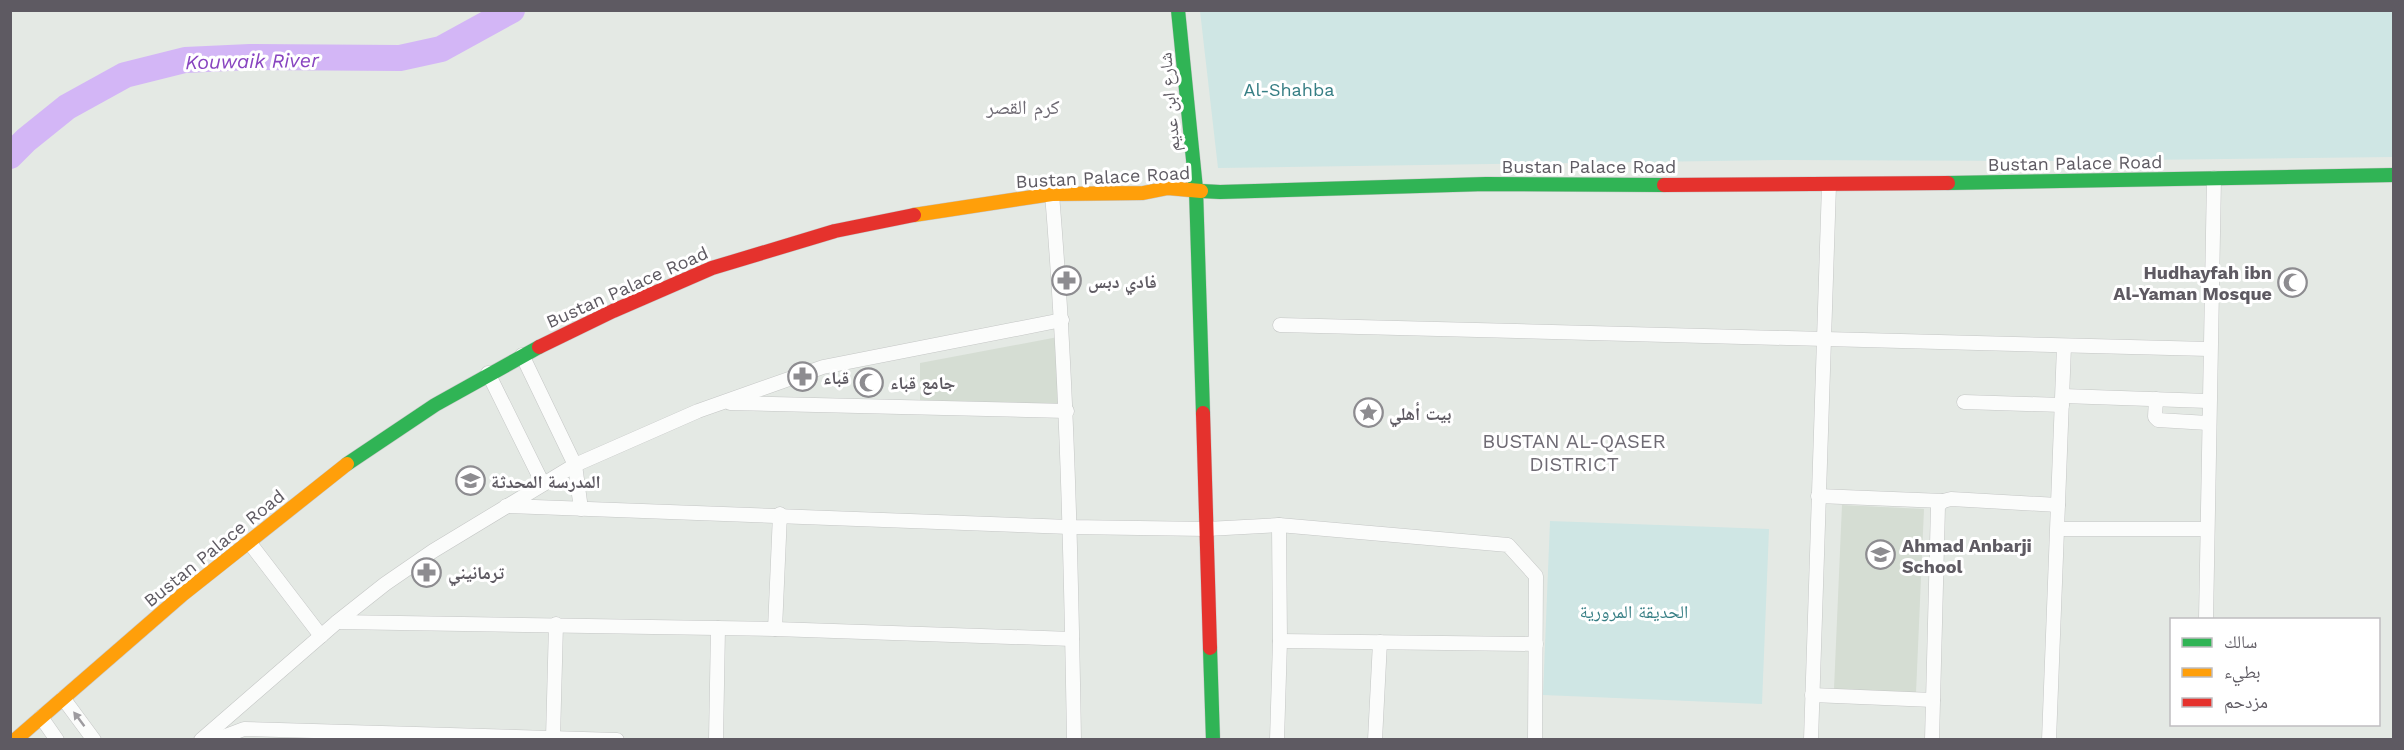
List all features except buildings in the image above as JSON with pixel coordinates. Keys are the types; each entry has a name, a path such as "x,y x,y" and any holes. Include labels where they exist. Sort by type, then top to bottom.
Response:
{"main road":[{"name":"شارع ابن عديم","path":"1178,10 1196,189 1213,740"},
{"name":"Bustan Palace Road","path":"15,740 182,595 355,458 435,405 522,355 613,311 712,268 835,231 931,211 1052,195 1143,193 1168,188 1220,192 1486,184 1829,185 2390,176"}],"street":[{"path":"2206,618 2208,401 2214,178"},
{"path":"1811,740 1829,185"},
{"path":"1052,195 1062,320 1066,411 1074,740"},
{"path":"201,740 337,622 433,551 575,465 720,402 823,367 1062,320"},
{"path":"1280,325 2209,349"},
{"path":"2049,740 2064,346"},
{"path":"522,355 575,465 581,509"},
{"path":"488,373 543,484"},
{"path":"1965,402 2156,399 2208,401"},
{"path":"2156,399 2155,417 2158,420 2208,423"},
{"path":"720,402 1066,411"},
{"path":"1818,496 2058,505"},
{"path":"1932,740 1938,506 1943,501"},
{"path":"506,506 780,514 1070,527 1207,529 1279,525 1508,545 1536,576 1535,740"},
{"path":"775,629 780,514"},
{"path":"1277,740 1281,641 1279,525"},
{"path":"2058,529 2207,530"},
{"path":"249,542 321,636"},
{"path":"337,622 775,629 1072,639"},
{"path":"553,738 556,624"},
{"path":"716,740 718,628"},
{"path":"1281,641 1536,644"},
{"path":"1375,740 1380,642"},
{"path":"1812,695 1933,700"},
{"path":"63,698 94,740"},
{"path":"41,717 57,740"},
{"path":"215,740 244,729 617,740"}],"shaded area":[{"path":"1058,337 1061,406 920,403 920,363"},
{"name":"Ahmad Anbarji School","path":"1842,505 1924,509 1916,693 1834,689"}],"green space":[{"name":"Al-Shahba","path":"1200,11 2393,11 2393,157 2057,161 1780,160 1218,168"},
{"name":"الحديقة المرورية","path":"1550,521 1769,529 1762,704 1543,695"}],"waterway":[{"name":"Kouwaik River","path":"10,156 67,107 125,75 185,60 250,57 400,58 441,49 512,10"}],"traffic: fast":[{"path":"1178,10 1196,189 1203,413"},
{"path":"1948,183 2394,175"},
{"path":"1201,191 1486,184 1664,185"},
{"path":"347,464 435,405 539,347"},
{"path":"1210,648 1213,740"}],"traffic: slow":[{"path":"914,215 1052,194 1143,193 1168,188 1201,191"},
{"path":"15,740 182,595 347,464"}],"traffic: jam":[{"path":"1664,185 1948,183"},
{"path":"539,347 613,311 712,268 835,231 914,215"},
{"path":"1203,413 1210,648"}],"place":[{"name":"فادي دبس","path":"1067,281"},
{"name":"Hudhayfah ibn Al-Yaman Mosque","path":"2293,282"},
{"name":"قباء","path":"802,377"},
{"name":"جامع قباء","path":"869,382"},
{"name":"بيت أهلي","path":"1368,413"},
{"name":"المدرسة المحدثة","path":"470,481"},
{"name":"Ahmad Anbarji School","path":"1881,555"},
{"name":"ترمانيني","path":"427,572"}],"district":[{"name":"كرم القصر","path":"1023,107"},
{"name":"BUSTAN AL-QASER DISTRICT","path":"1574,452"}]}
